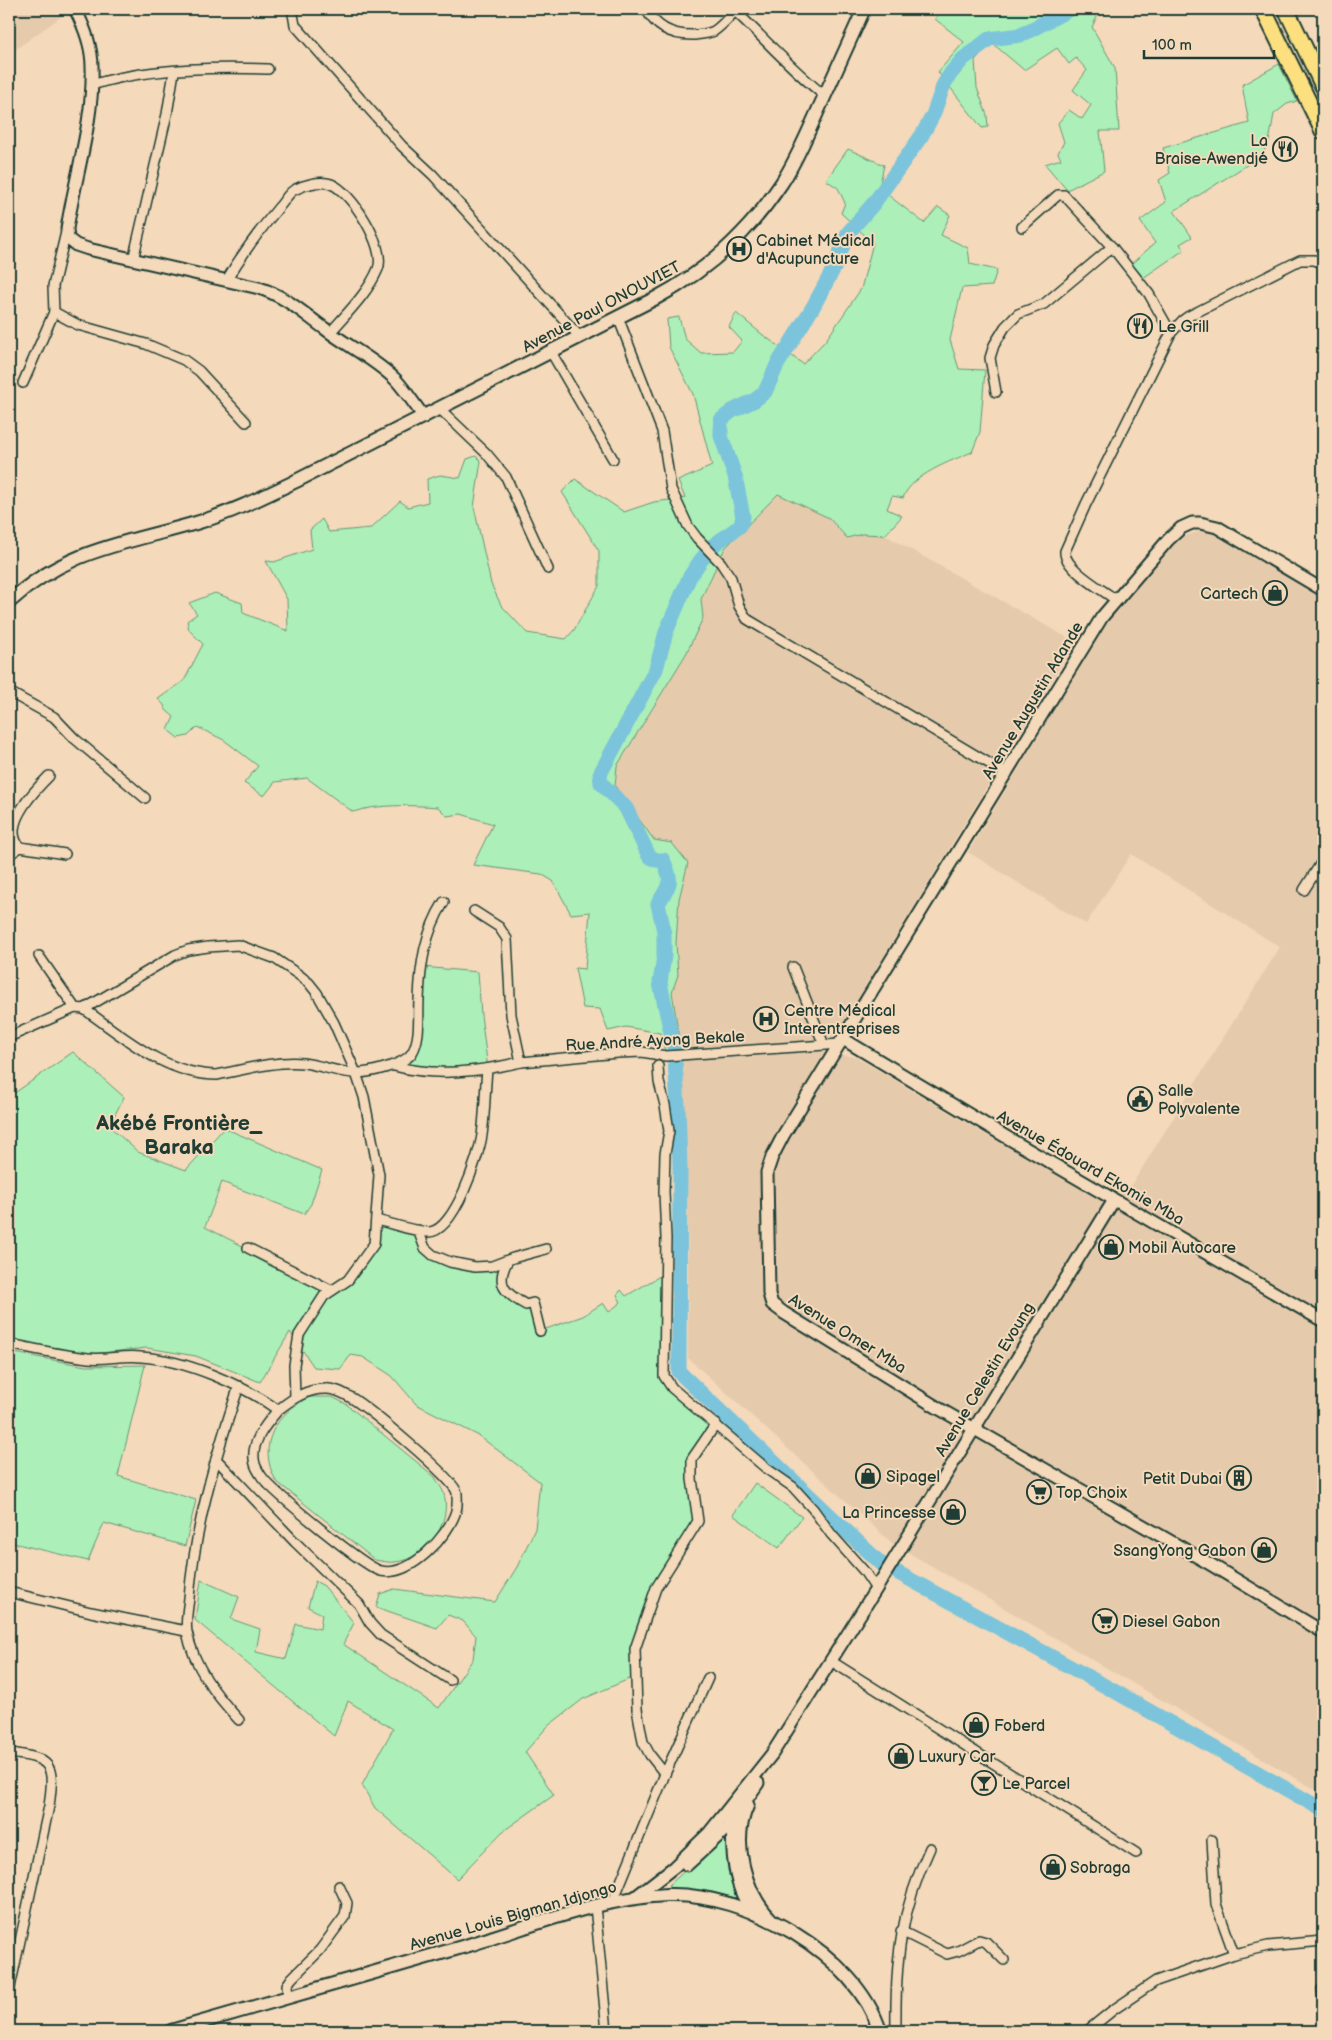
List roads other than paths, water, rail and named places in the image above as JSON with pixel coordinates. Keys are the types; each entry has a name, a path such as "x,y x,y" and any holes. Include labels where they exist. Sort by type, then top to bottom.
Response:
{"highway":[{"path":"1263,9 1323,131"},
{"path":"1286,9 1323,86"}],"main road":[{"name":"Avenue Paul ONOUVIET","path":"9,602 31,582 68,561 101,548 198,523 298,480 618,318 694,276 714,260 750,225 782,183 797,156 864,9"},
{"name":"Avenue Louis Bigman Idjongo","path":"171,2031 613,1901 668,1895 712,1899 774,1921 798,1936 852,1980 871,2008 880,2031"}],"street":[{"path":"23,383 54,312 53,286 67,229 90,110 92,66 90,48 75,9"},
{"path":"292,9 295,25 402,146 433,175 580,337"},
{"path":"646,9 652,20 661,28 676,34 687,35 712,32 736,10 799,75 825,96"},
{"path":"92,85 117,77 174,72 229,68 268,70"},
{"path":"133,260 167,114 174,72"},
{"path":"226,281 246,248 292,191 313,183 330,183 361,213 379,254 379,267 356,303 330,333"},
{"path":"1022,227 1037,212 1061,194 1082,213 1112,247 1149,294 1171,333"},
{"path":"67,229 68,239 76,245 274,293 288,300 330,333 381,368 396,381 424,417"},
{"path":"996,392 990,358 994,345 1005,327 1018,314 1044,304 1112,247"},
{"path":"1116,600 1070,566 1064,556 1065,551 1086,504 1171,333 1189,316 1300,260 1314,260 1323,263"},
{"path":"54,312 78,325 146,344 184,360 199,371 246,422"},
{"path":"618,318 662,431 671,489 688,526 732,578 739,606 746,619 1007,774"},
{"path":"551,352 613,459"},
{"path":"440,409 486,453 506,477 548,570"},
{"name":"Avenue Augustin Adande","path":"842,1041 1007,774 1089,637 1116,600 1172,536 1181,528 1192,523 1217,527 1323,590"},
{"path":"9,692 54,717 74,738 146,798"},
{"path":"49,776 30,795 19,814 13,834 15,842 20,847 65,854"},
{"path":"9,854 20,847"},
{"path":"1304,890 1323,860"},
{"path":"39,956 79,1009 175,1068 217,1075 289,1062 356,1073 394,1066 412,1054 418,1035 423,954 430,928 444,902"},
{"path":"474,911 499,927 506,939 511,1015 520,1062"},
{"path":"9,1038 79,1009 175,955 188,950 238,945 274,958 309,983 334,1023 356,1073 364,1097 378,1165 374,1244 348,1280 324,1296 299,1335 294,1365 295,1397"},
{"path":"793,967 824,1045"},
{"name":"Rue André Ayong Bekale","path":"394,1066 433,1073 487,1069 520,1062 618,1053 642,1052 666,1056 824,1045 842,1041"},
{"name":"Avenue Édouard Ekomie Mba","path":"842,1041 1323,1321"},
{"name":"Avenue Omer Mba","path":"842,1041 784,1134 772,1157 767,1172 768,1279 772,1304 827,1340 973,1428"},
{"path":"658,1066 659,1082 669,1131 665,1154 664,1192 666,1238 664,1376 672,1388 767,1469 793,1487 864,1571 876,1589"},
{"path":"376,1220 429,1232 439,1228 452,1214 473,1168 482,1136 487,1069"},
{"name":"Avenue Celestin Evoung","path":"772,1754 876,1589 1114,1200"},
{"path":"418,1230 425,1248 433,1255 450,1262 475,1267 492,1266 546,1249"},
{"path":"248,1248 331,1290"},
{"path":"508,1260 502,1276 505,1291 512,1298 526,1305 533,1303 540,1331"},
{"path":"9,1344 89,1358 120,1356 160,1359 221,1378 239,1386 278,1410"},
{"path":"239,1386 216,1459 192,1572 186,1631 198,1666 212,1690 239,1720"},
{"path":"326,1388 336,1390 349,1396 436,1468 456,1490 458,1506 456,1514 436,1544 412,1564 393,1572 375,1569 285,1500 262,1478 255,1463 255,1449 262,1430 278,1410 295,1397 308,1392 326,1388"},
{"path":"665,1774 650,1755 643,1742 637,1709 635,1649 656,1588 698,1521 692,1479 692,1459 716,1424"},
{"path":"973,1428 1210,1564 1323,1632"},
{"path":"216,1459 295,1542 359,1604 370,1623 381,1635 450,1680"},
{"path":"9,1592 91,1612 186,1631"},
{"path":"831,1661 1136,1853"},
{"path":"613,1901 665,1774 708,1678"},
{"path":"9,1753 27,1755 45,1762 51,1770 52,1783 49,1806 9,1992"},
{"path":"650,1897 708,1847 733,1820 769,1764 772,1754"},
{"path":"634,1898 659,1880 692,1851 737,1799 772,1754"},
{"path":"754,1787 743,1817 741,1829 743,1860 751,1891 759,1904 774,1921"},
{"path":"737,1799 733,1820 734,1856 738,1877 746,1901 755,1914"},
{"path":"1212,1840 1216,1904 1234,1954"},
{"path":"896,2031 897,1959 901,1931 914,1886 930,1848"},
{"path":"288,1998 287,1985 320,1950 345,1916 347,1903 339,1886"},
{"path":"595,1906 607,2031"},
{"path":"901,1931 947,1954 958,1951 979,1940 986,1942 1004,1960"},
{"path":"1088,2031 1113,2010 1156,1981 1234,1954 1268,1946 1323,1941"}],"waterway":[{"path":"1070,9 1021,35 989,39 963,59 951,73 944,84 933,115 922,135 874,203 848,233 834,268 813,307 777,365 765,392 755,400 732,411 721,420 721,436 735,476 743,517 740,526 715,544 689,578 666,632 656,669 600,774 601,783 626,808 649,856 656,860 663,860 669,874 668,887 658,904 664,931 664,956 660,983 674,1046 678,1106 680,1168 679,1372 880,1563 1116,1692 1323,1810"}],"place":[{"name":"La Braise-Awendjé","path":"1285,149"},
{"name":"Cabinet Médical d'Acupuncture","path":"739,249"},
{"name":"Le Grill","path":"1140,326"},
{"name":"Cartech","path":"1275,593"},
{"name":"Centre Médical Interentreprises","path":"766,1019"},
{"name":"Salle Polyvalente","path":"1140,1099"},
{"name":"Mobil Autocare","path":"1111,1247"},
{"name":"Sipagel","path":"868,1476"},
{"name":"Petit Dubai","path":"1239,1478"},
{"name":"Top Choix","path":"1039,1492"},
{"name":"La Princesse","path":"953,1512"},
{"name":"SsangYong Gabon","path":"1264,1550"},
{"name":"Diesel Gabon","path":"1105,1621"},
{"name":"Foberd","path":"976,1725"},
{"name":"Luxury Car","path":"901,1756"},
{"name":"Le Parcel","path":"984,1783"},
{"name":"Sobraga","path":"1053,1867"}],"district":[{"name":"Akébé Frontière_ Baraka","path":"179,1135"}]}
